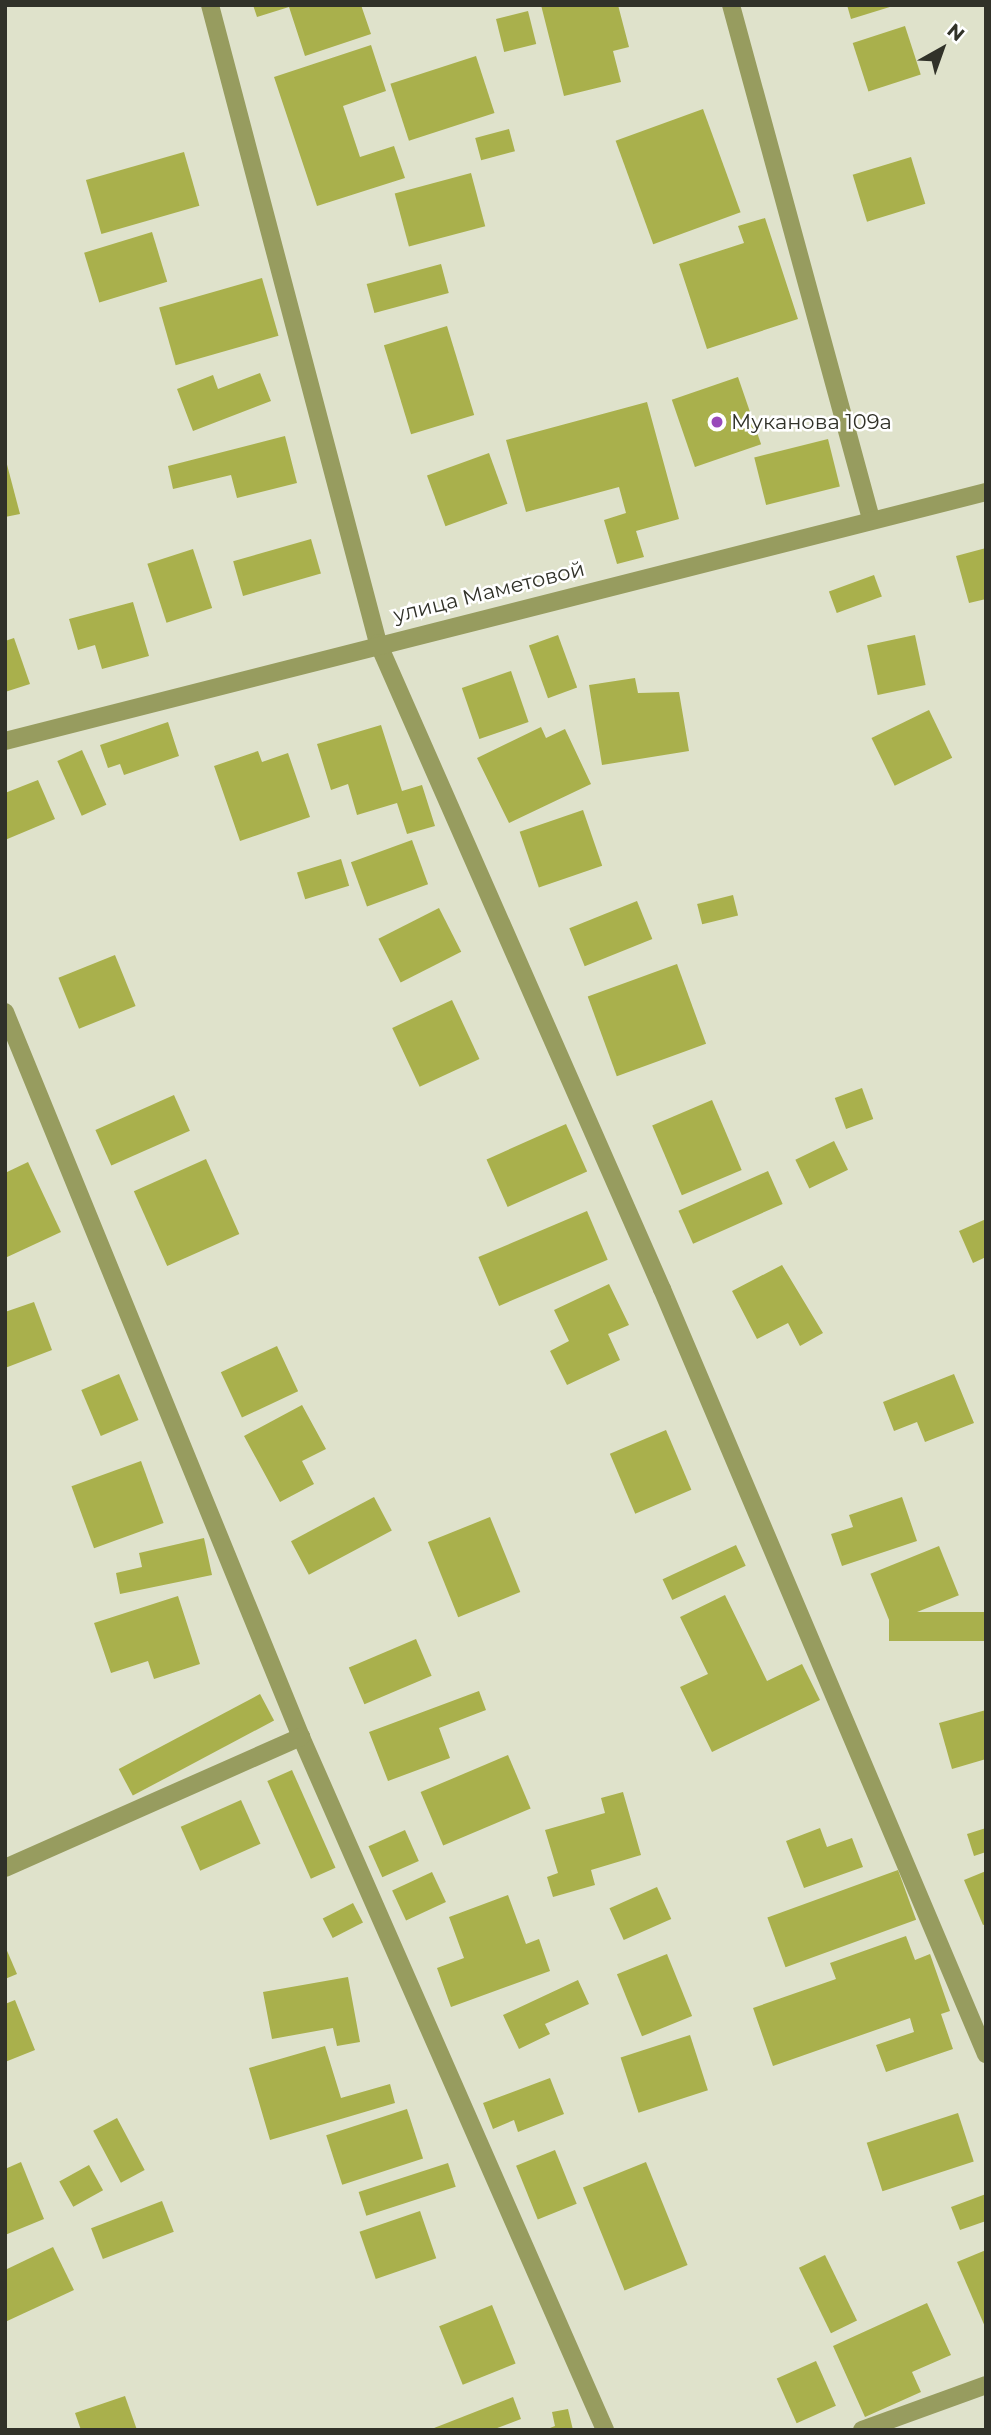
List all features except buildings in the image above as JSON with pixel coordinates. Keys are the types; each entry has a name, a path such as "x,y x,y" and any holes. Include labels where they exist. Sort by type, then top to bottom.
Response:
{"street":[{"path":"210,5 378,643 662,1289 986,2054"},
{"path":"731,5 871,519"},
{"name":"улица Маметовой","path":"5,741 378,643 986,492"},
{"path":"5,1012 301,1737 605,2430"},
{"path":"5,1868 301,1737"},
{"path":"862,2430 986,2385"}],"place":[{"name":"Муканова 109а","path":"717,422"}]}
